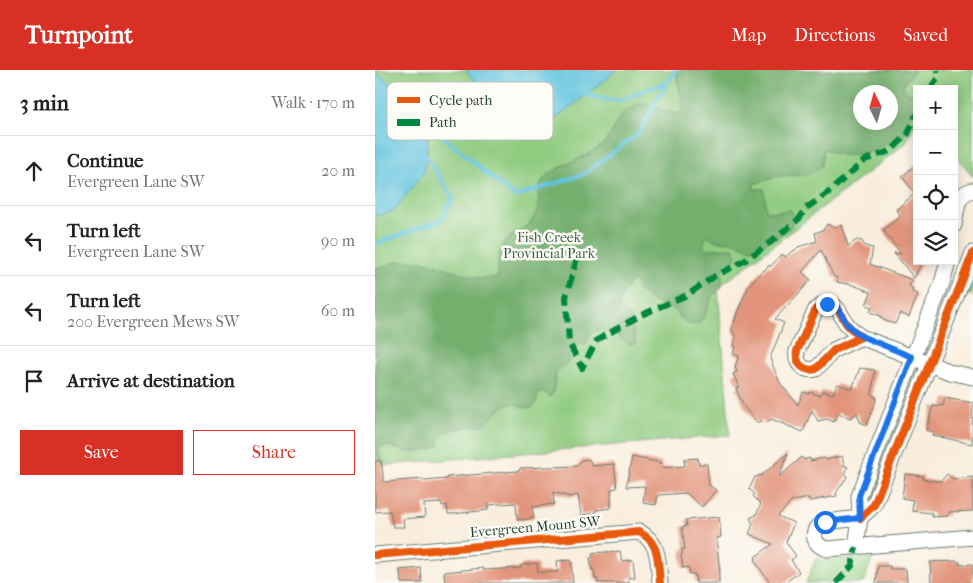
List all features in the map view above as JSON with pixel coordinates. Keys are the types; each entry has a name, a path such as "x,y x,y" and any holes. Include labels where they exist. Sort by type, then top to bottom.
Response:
{"street":[{"path":"955,220 959,200 965,193 973,190"},
{"path":"856,547 860,518 859,496 920,360 973,253"},
{"path":"920,360 947,265"},
{"path":"861,336 834,350 817,369 807,370 799,365 797,351 816,309 823,305 831,304 837,307 847,324 861,336 950,372 973,377"},
{"path":"860,518 825,522 817,526 814,534 816,542 827,549 973,536"},
{"name":"Evergreen Mount SW","path":"375,555 639,532 648,536 655,545 660,583"}],"green space":[{"name":"Fish Creek Provincial Park","path":"375,70 973,70 973,177 958,157 958,85 913,85 913,129 906,143 718,288 730,435 375,466"},
{"path":"678,70 915,70 903,85 905,90 913,94 913,114 909,116 908,126 902,137 869,151 853,155 842,155 824,149 822,166 818,170 807,175 780,176 753,184 754,189 764,189 766,210 772,212 788,210 793,213 794,218 790,228 758,248 752,249 731,242 716,241 707,235 703,245 707,249 733,248 736,254 732,263 723,268 722,288 712,296 705,316 698,324 688,323 680,318 677,311 656,303 638,290 633,280 624,292 619,307 631,318 636,343 629,344 610,331 593,331 585,344 580,344 571,350 569,361 556,372 553,393 550,397 544,392 538,394 535,405 531,408 514,403 508,404 500,409 484,425 448,431 439,439 439,446 434,449 407,452 385,445 380,448 379,453 383,463 379,468 375,469 375,268 387,266 389,263 419,261 480,278 498,277 498,258 502,247 511,236 526,227 534,217 542,181 560,167 598,148 609,137 620,117 629,109 638,105 650,104 670,113 681,112 682,102 677,81"},
{"path":"973,273 973,295 964,296"},
{"path":"873,557 863,583 806,583 816,558 822,560"}],"water":[{"path":"466,70 617,70 557,118 553,118 553,82 475,82"},
{"path":"375,72 389,82 387,82 387,140 428,140 427,157 423,174 394,211 375,216"}],"building":[{"path":"913,167 913,191 902,177"},
{"path":"913,195 913,265 920,265 914,278 894,253 901,254 883,230 901,216 896,210"},
{"path":"827,224 833,227 841,225 848,246 857,240 862,241 865,246 873,248 870,264 912,280 909,286 913,288 912,292 918,294 909,317 900,313 895,324 883,320 881,316 870,312 872,307 866,305 871,292 853,285 837,282 838,278 834,277 821,250 802,272 811,280 775,319 784,323 770,358 780,383 798,405 803,392 809,394 810,392 820,396 822,391 833,394 837,384 852,389 860,368 875,370 872,395 877,398 867,425 860,422 857,413 850,418 838,413 834,422 827,419 818,421 812,410 803,432 771,419 765,424 761,420 757,423 744,407 736,388 739,387 733,374 737,372 735,367 739,356 733,354 736,337 732,330 737,313 749,285 763,270 769,265 770,267 782,254 786,257 798,247 817,241 815,233 823,230"},
{"path":"945,398 973,403 972,444 932,435 933,432 926,430 933,406 943,406"},
{"path":"788,453 779,477 802,457 804,460 810,458 810,461 842,456 844,465 848,467 845,471 847,477 836,493 837,496 809,501 809,498 792,501 778,516 794,523 786,542 796,556 791,560 799,572 785,583 770,583 755,561 755,557 773,544 749,534 753,524 750,518 756,515 761,504 753,496 755,494 749,489 755,477 762,475"},
{"path":"632,457 662,463 661,468 685,466 684,459 698,458 699,464 707,464 709,485 716,490 702,507 686,493 658,495 656,505 643,503 645,486 626,487"},
{"path":"588,459 592,466 614,464 617,488 611,489 611,508 596,510 596,513 581,515 578,495 570,497 553,492 554,504 532,507 534,518 522,520 517,519 516,504 514,503 488,505 488,510 453,514 448,514 447,505 442,506 442,503 424,504 425,517 403,519 404,527 393,527 390,511 375,512 375,461 381,461 384,482 447,479 447,477 517,471 520,468 577,466 582,460"},
{"path":"905,474 923,476 923,479 935,481 941,481 947,474 953,479 973,477 973,511 948,512 948,516 932,517 932,513 912,511 913,500 902,498"},
{"path":"719,517 721,537 716,538 720,572 719,583 696,583 695,574 690,574 689,567 683,568 681,555 682,549 685,549 682,527 687,526 686,520"},
{"path":"620,551 622,561 633,560 635,577 628,578 629,583 598,583 597,578 595,579 594,570 592,570 590,558 593,557 592,553"},
{"path":"571,560 573,583 445,583 444,572 483,568 484,570 521,568 521,565 537,563 538,572 558,572 557,561"},
{"path":"930,562 960,562 960,565 973,564 973,583 931,583"},
{"path":"878,566 890,566 890,569 906,569 907,583 876,583"},
{"path":"421,568 422,583 401,583 400,570"}],"waterway":[{"path":"585,95 618,101 667,82 677,70"},
{"path":"447,140 515,197 584,174 638,134 667,82"},
{"path":"375,244 441,220 453,198 427,157"}],"marked path":[{"path":"933,85 938,79 937,70"},
{"path":"577,258 566,297 569,343 582,368 597,340 641,315 687,295 715,276 744,261 800,218 805,209 829,192 865,160 892,150 908,134 913,122"},
{"path":"836,583 852,566 856,547"}],"cycle path":[{"path":"860,518 874,505 973,253"},
{"path":"831,304 838,310 849,327 861,337 834,350 816,369 804,368 797,360 797,351 816,309 823,305 831,304"},
{"path":"375,555 639,532 651,541 657,553 660,583"}],"route":[{"path":"825,522 860,518 859,496 912,357 861,336 847,324 837,307 827,304"}]}
